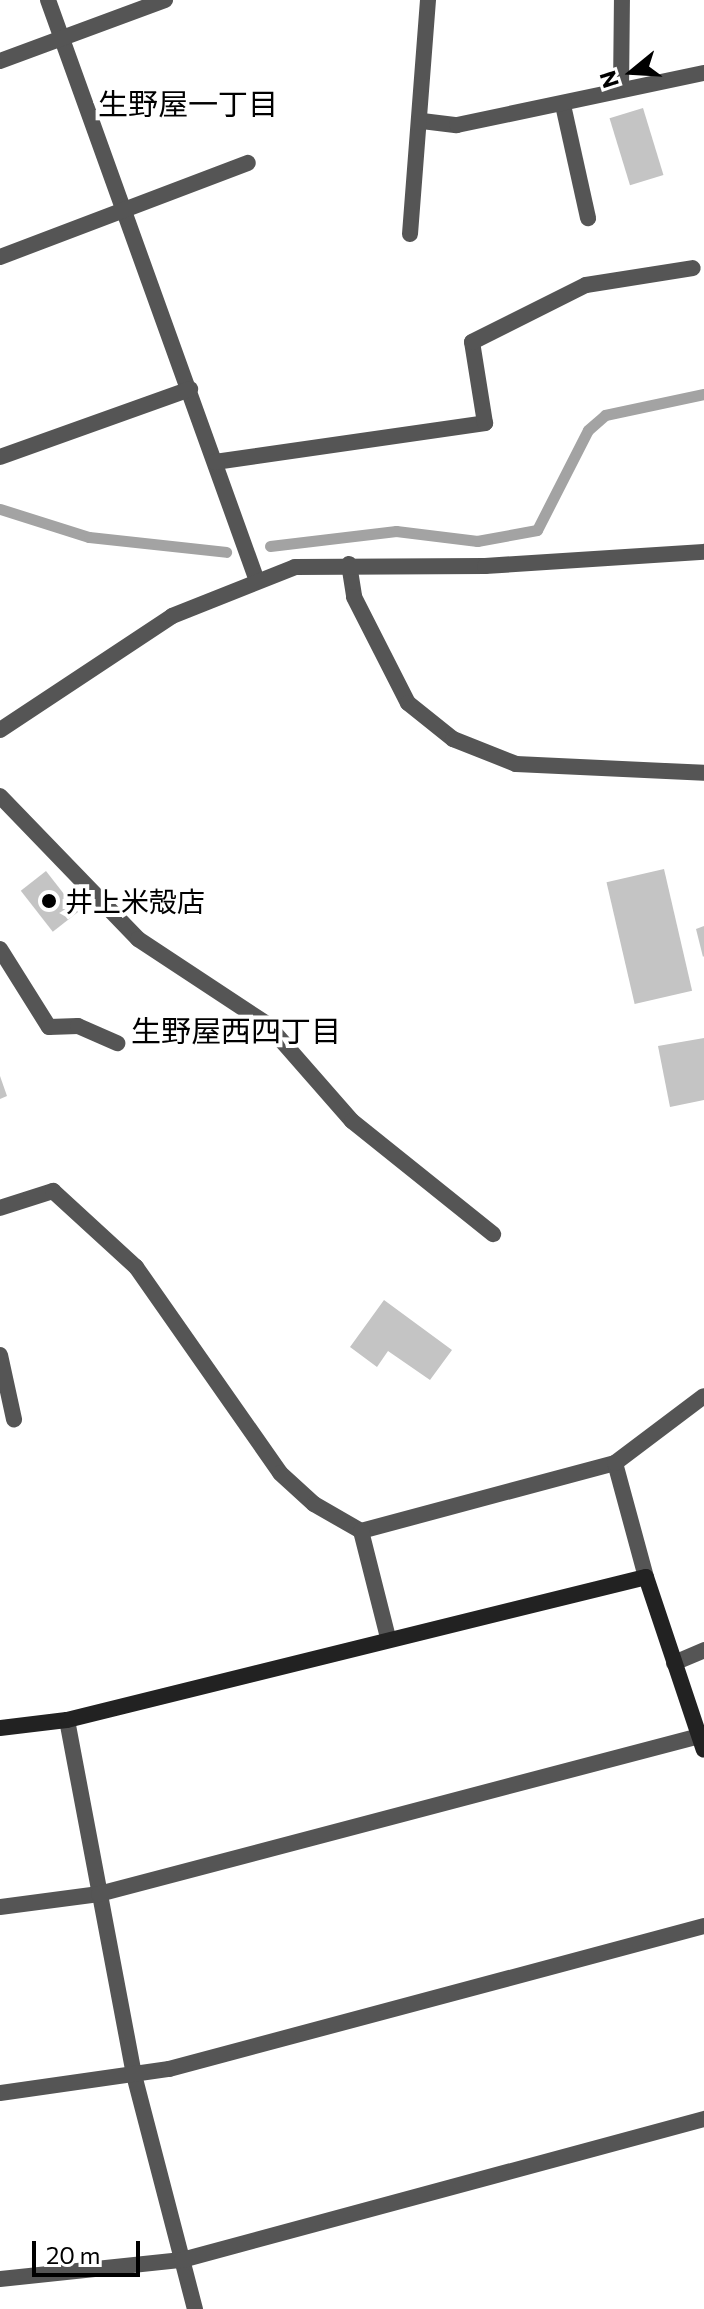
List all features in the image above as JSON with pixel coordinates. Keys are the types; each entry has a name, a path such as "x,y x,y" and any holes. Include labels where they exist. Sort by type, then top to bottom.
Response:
{"street":[{"path":"48,0 256,578"},
{"path":"0,61 165,0"},
{"path":"410,234 422,121 428,0"},
{"path":"621,90 622,0"},
{"path":"422,121 457,125 704,73"},
{"path":"563,105 588,218"},
{"path":"0,257 248,163"},
{"path":"215,462 485,423 472,342 586,285 693,268"},
{"path":"0,457 190,389"},
{"path":"0,730 172,616 256,578 349,564 485,566 704,552"},
{"path":"349,564 354,597 408,703 453,739 516,764 704,773"},
{"path":"0,796 138,939 267,1024 352,1121 493,1234"},
{"path":"0,949 49,1027 78,1026 117,1043"},
{"path":"0,1208 53,1191 136,1267 280,1473 361,1531 388,1638"},
{"path":"0,1355 14,1419"},
{"path":"361,1531 615,1463 704,1396"},
{"path":"0,1907 99,1894 702,1743 646,1577 615,1463"},
{"path":"0,1728 67,1720 388,1638 646,1577"},
{"path":"674,1663 704,1650"},
{"path":"67,1720 134,2075 195,2309"},
{"path":"0,2093 134,2075 704,1926"},
{"path":"0,2279 182,2260 704,2119"}],"building":[{"path":"643,108 663,175 630,185 610,118"},
{"path":"664,869 692,991 635,1004 607,882"},
{"name":"井上米殻店","path":"46,871 78,912 53,932 21,891"},
{"path":"704,926 704,956 703,957 696,929"},
{"path":"704,1038 704,1100 670,1107 658,1046"},
{"path":"0,1076 7,1096 0,1099"},
{"path":"384,1300 452,1350 430,1380 388,1351 377,1367 350,1347"}],"waterway":[{"path":"270,546 396,531 477,541 537,530 588,430 605,415 704,394"},
{"path":"0,509 89,537 226,552"}],"place":[{"name":"井上米殻店","path":"49,901"}],"district":[{"name":"生野屋一丁目","path":"188,103"},
{"name":"生野屋西四丁目","path":"236,1030"}]}
